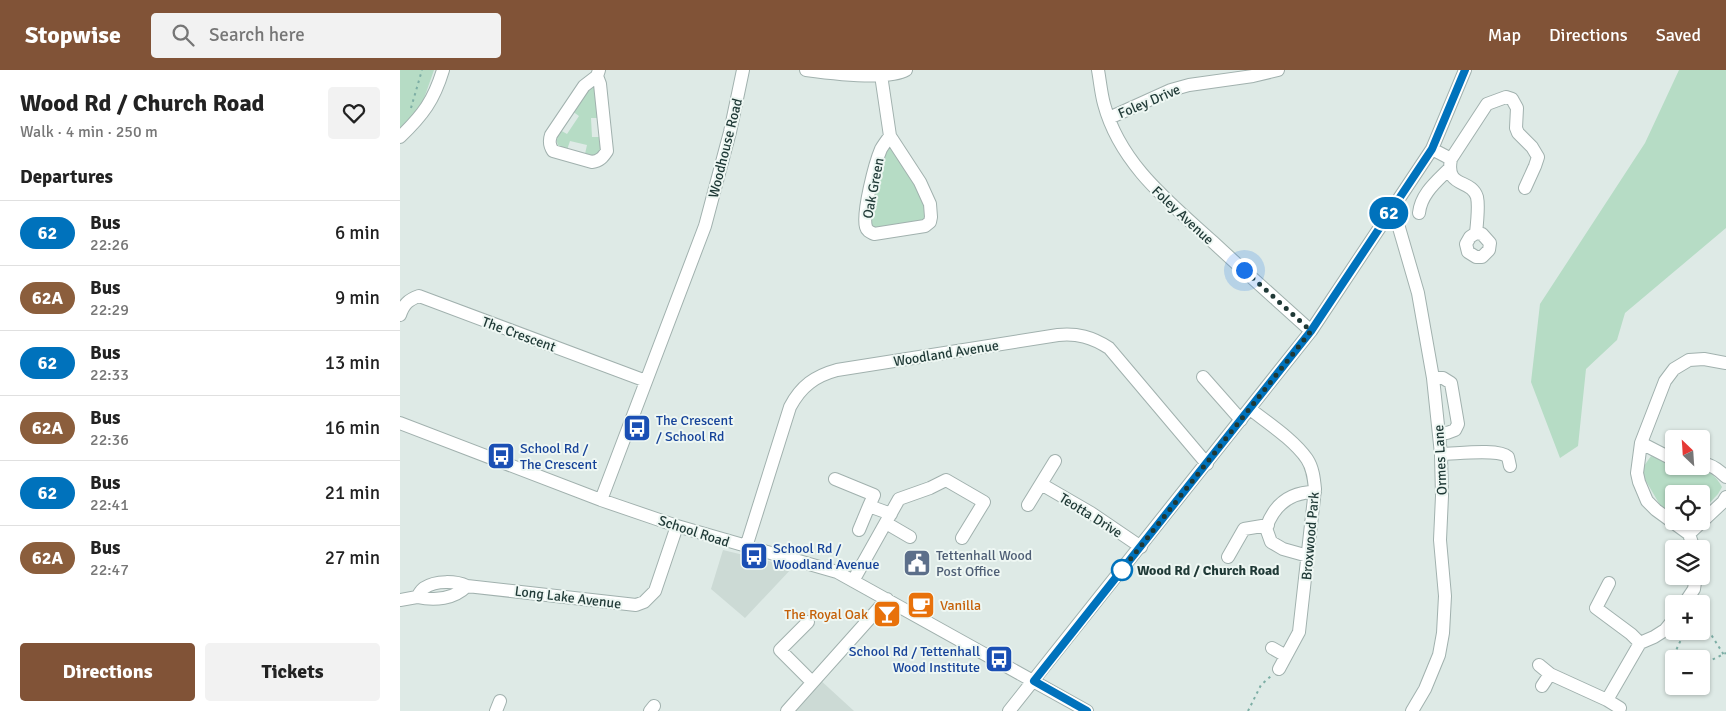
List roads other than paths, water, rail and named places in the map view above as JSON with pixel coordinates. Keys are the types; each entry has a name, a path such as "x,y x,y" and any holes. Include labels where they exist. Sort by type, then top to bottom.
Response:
{"street":[{"path":"400,137 425,111 437,88 443,70"},
{"name":"Woodhouse Road","path":"646,381 705,226 730,132 743,70"},
{"path":"806,70 881,75 906,70"},
{"name":"Foley Avenue","path":"1098,70 1101,90 1109,118 1117,137 1137,169 1151,185 1311,331"},
{"name":"Foley Drive","path":"1109,118 1171,90 1189,84 1253,76 1278,70"},
{"path":"1009,711 1311,331 1432,149 1465,70"},
{"path":"598,73 607,151 598,161 592,162 553,151 550,146 551,135 584,86 598,73"},
{"name":"Oak Green","path":"881,75 890,136 920,182 930,204 931,217 930,222 925,226 874,234 866,228 865,219 876,164 882,148 890,136"},
{"path":"1419,213 1420,204 1431,186 1450,164 1486,104 1506,98 1512,99 1516,108 1516,128 1518,133 1532,147 1538,157 1525,188"},
{"path":"1432,149 1450,164 1455,180 1471,190 1477,197 1476,233"},
{"name":"Ormes Lane","path":"1393,207 1418,292 1433,378 1441,454 1440,540 1445,596 1443,633 1439,655 1412,711"},
{"name":"The Crescent","path":"400,315 404,305 411,299 419,296 646,381"},
{"name":"Woodland Avenue","path":"746,547 795,398 801,389 812,380 825,373 837,370 1058,335 1076,334 1088,337 1099,341 1108,348 1207,464"},
{"path":"1691,540 1689,534 1656,510 1647,501 1637,473 1641,443 1665,381 1674,369 1689,360 1704,359 1726,363"},
{"path":"1203,377 1241,420"},
{"path":"1433,378 1443,378 1451,383 1458,424 1455,430 1448,433 1439,432"},
{"path":"601,500 646,381"},
{"name":"Broxwood Park","path":"1250,409 1296,447 1307,459 1313,472 1315,492 1299,632 1279,669"},
{"name":"School Road","path":"400,423 601,500 677,526 837,572 1087,711"},
{"path":"1641,443 1665,455"},
{"path":"1441,454 1471,452 1502,454 1508,457 1510,466"},
{"path":"1028,505 1055,461"},
{"path":"1710,466 1719,470 1726,477"},
{"path":"835,478 874,495 859,530"},
{"path":"853,581 899,498 930,488 946,480 984,502 962,538"},
{"name":"Teotta Drive","path":"1041,484 1091,513 1140,547"},
{"path":"1308,556 1283,549 1271,542 1267,533 1272,514 1282,502 1299,494 1315,492"},
{"path":"1689,534 1726,497"},
{"path":"869,506 910,537"},
{"path":"1228,557 1244,529 1268,525"},
{"name":"Long Lake Avenue","path":"400,600 417,597 423,588 431,585 454,581 468,586 636,605 644,602 655,592 677,526"},
{"path":"1609,583 1596,608 1635,638 1654,637 1665,630"},
{"path":"787,711 887,599"},
{"path":"808,622 780,650 812,682"},
{"path":"1607,700 1635,638"},
{"path":"1272,648 1286,656"},
{"path":"1539,665 1550,674 1607,700 1620,708"},
{"path":"1542,686 1550,674"}],"place":[{"name":"The Crescent / School Rd","path":"637,428"},
{"name":"School Rd / The Crescent","path":"501,456"},
{"name":"School Rd / Woodland Avenue","path":"754,556"},
{"name":"Tettenhall Wood Post Office","path":"917,563"},
{"name":"Wood Rd / Church Road","path":"1122,570"},
{"name":"Vanilla","path":"921,605"},
{"name":"The Royal Oak","path":"887,614"},
{"name":"School Rd / Tettenhall Wood Institute","path":"999,659"}]}
